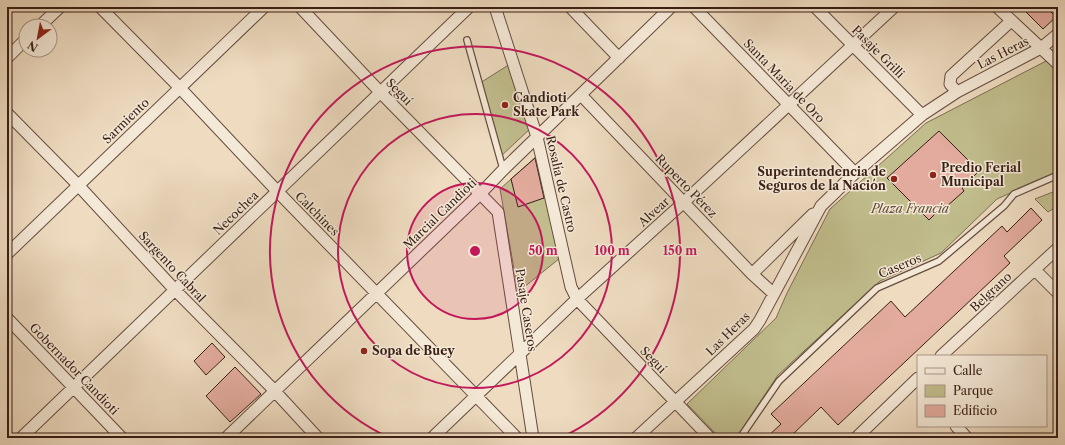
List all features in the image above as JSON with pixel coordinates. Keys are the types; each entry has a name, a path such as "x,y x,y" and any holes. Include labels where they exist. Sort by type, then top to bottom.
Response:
{"street":[{"path":"48,18 60,7"},
{"name":"Calchines","path":"100,7 517,438"},
{"name":"Sarmiento","path":"7,254 179,87 264,7"},
{"name":"Seguí","path":"300,7 381,93 481,193"},
{"name":"Necochea","path":"21,438 469,7"},
{"name":"Rosalía de Castro","path":"495,7 537,137 571,288 577,299"},
{"path":"570,7 619,58"},
{"name":"Marcial Candioti","path":"226,438 376,292 481,193 671,7"},
{"name":"Santa Maria de Oro","path":"694,7 855,173"},
{"name":"Pasaje Grilli","path":"815,7 922,115"},
{"name":"Alvear","path":"432,438 577,299 894,7"},
{"path":"997,7 1058,64"},
{"name":"Las Heras","path":"957,92 950,84 951,76 1011,21"},
{"name":"Las Heras","path":"752,274 855,173 922,115 957,92 1041,48 1058,34"},
{"path":"7,58 18,47"},
{"name":"Ruperto Pérez","path":"581,95 752,274 774,294"},
{"name":"Sargento Cabral","path":"7,113 78,185 175,290 318,438"},
{"name":"Pasaje Caseros","path":"481,193 498,212 533,438"},
{"name":"Las Heras","path":"636,438 754,329 821,206"},
{"name":"Belgrano","path":"942,355 1058,248"},
{"path":"1035,270 1058,293"},
{"name":"Seguí","path":"577,299 710,438"},
{"name":"Gobernador Candioti","path":"7,318 122,438"},
{"path":"856,438 916,382"},
{"path":"957,427 967,438"}],"lane":[{"path":"467,40 503,170"},
{"name":"Caseros","path":"740,438 779,381 877,288 939,261 1004,206 1014,194 1058,175"}],"green space":[{"name":"Plaza Francia","path":"1048,60 1058,70 1058,173 997,199 941,253 880,281 778,375 736,438 720,438 687,404 776,318 787,293 830,209 926,123"},
{"name":"Candioti Skate Park","path":"510,64 531,128 500,157 480,83"},
{"path":"538,155 560,258 518,292 500,189"},
{"path":"1058,190 1058,206 1048,212 1035,199"}],"building":[{"path":"1021,7 1046,7 1056,17 1043,29"},
{"name":"Predio Ferial Municipal","path":"939,131 979,171 962,188 964,191 946,207 944,205 929,220 887,178"},
{"path":"535,158 544,198 518,207 511,179"},
{"path":"1031,208 1042,220 1004,256 1010,263 838,425 821,407 789,438 766,438 781,424 771,414 891,301 905,317 1002,226 1007,232"},
{"path":"212,343 225,357 206,375 194,361"},
{"path":"235,367 261,394 230,422 206,396"}],"place":[{"name":"Candioti Skate Park","path":"505,105"},
{"name":"Predio Ferial Municipal","path":"933,175"},
{"name":"Superintendencia de Seguros de la Nación","path":"894,179"},
{"name":"Sopa de Buey","path":"364,351"}]}
